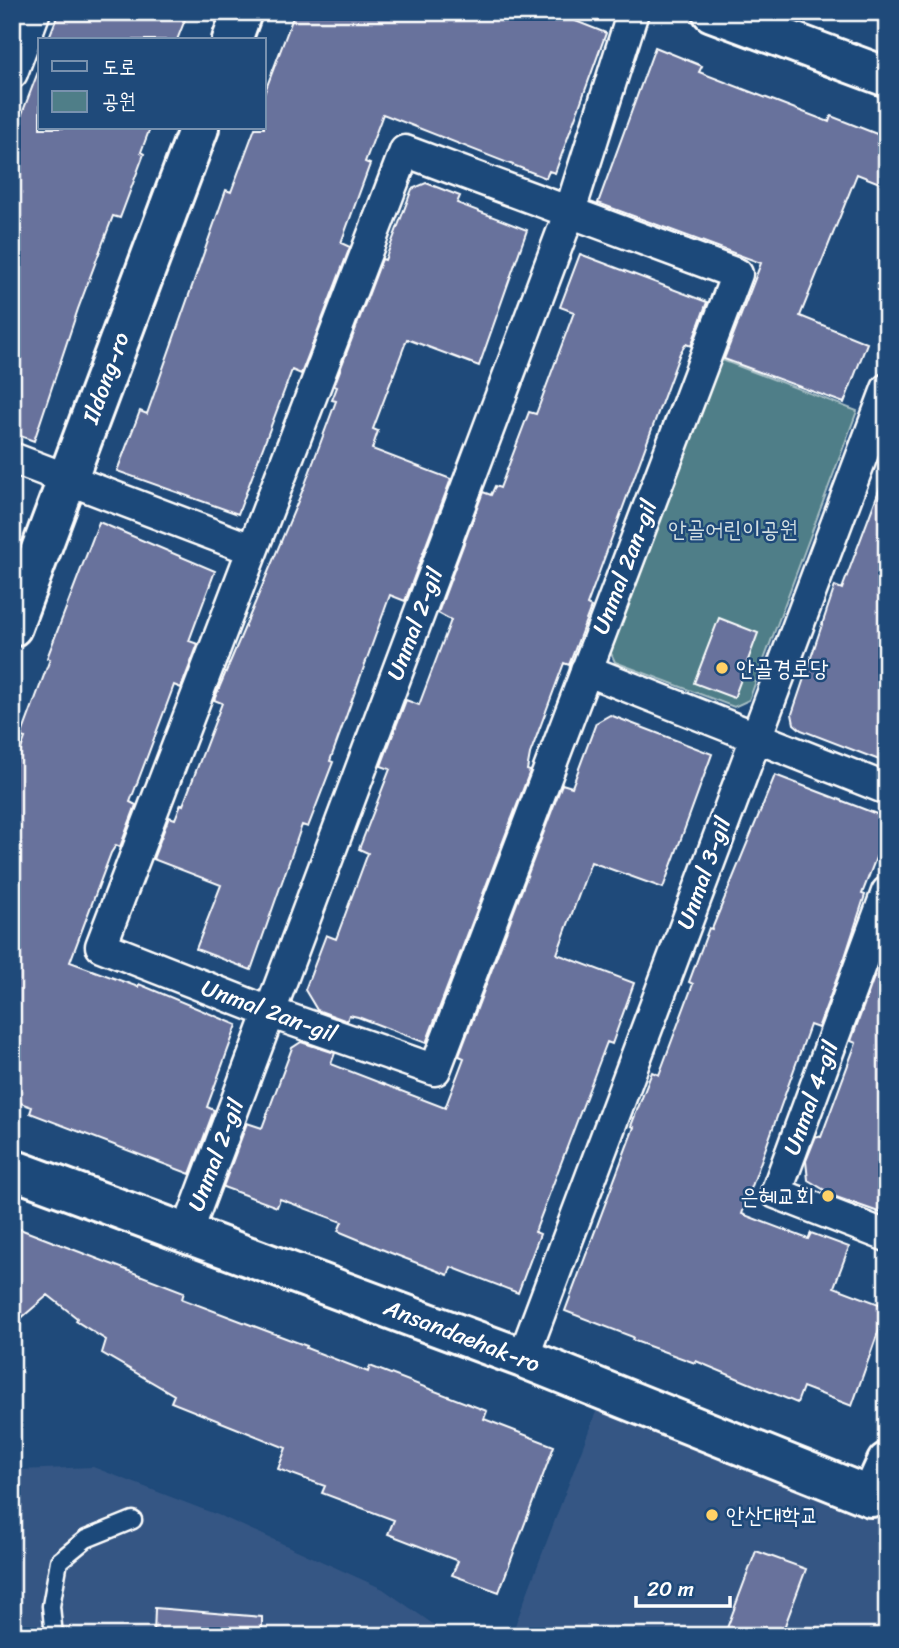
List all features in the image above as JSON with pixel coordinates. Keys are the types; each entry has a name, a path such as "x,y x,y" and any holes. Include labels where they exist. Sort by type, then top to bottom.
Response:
{"street":[{"path":"12,72 34,14 29,12"},
{"path":"233,38 242,12"},
{"name":"Unmal 2-gil","path":"187,1233 569,214 633,12"},
{"path":"712,12 887,77"},
{"name":"Ildong-ro","path":"12,627 198,130"},
{"name":"Unmal 2an-gil","path":"405,151 569,214 737,274 435,1070 269,1012 101,946 405,151"},
{"name":"Unmal 3-gil","path":"523,1358 887,389"},
{"path":"12,458 251,549"},
{"path":"586,670 887,789"},
{"name":"Unmal 4-gil","path":"887,892 776,1193 887,1236"},
{"name":"Ansandaehak-ro","path":"15,1175 187,1233 523,1358 879,1503 887,1462"}],"lane":[{"path":"54,1636 51,1606 59,1560 86,1539 133,1520"}],"shaded area":[{"name":"안산대학교","path":"597,1409 887,1523 887,1636 511,1636"},
{"path":"93,1467 223,1517 383,1589 450,1636 12,1636 12,1479 19,1470"}],"green space":[{"name":"안골어린이공원","path":"717,358 857,411 749,700 734,707 615,662 608,647"}],"building":[{"path":"59,12 188,12 178,38 49,38"},
{"path":"295,12 553,12 606,33 555,173 549,171 546,178 383,114 365,162 370,164 341,243 350,247 301,374 292,370 238,514 117,471 140,411 147,414 226,190 231,192 254,130 266,130 266,89"},
{"path":"655,47 702,66 699,72 829,122 831,116 887,138 887,186 857,174 800,316 867,343 844,403 724,359 761,263 598,203"},
{"path":"38,72 38,130 149,130 141,152 144,154 120,218 113,216 78,309 34,441 12,433 12,140"},
{"path":"426,183 460,196 457,203 527,230 479,366 407,339 373,429 378,431 372,449 451,479 405,601 390,595 330,761 333,762 308,827 302,825 251,970 196,949 221,885 153,859 169,817 175,819 181,804 183,805 222,703 214,700 304,487 336,401 332,400 337,387 334,386 382,259 385,260 412,189"},
{"path":"580,254 707,302 691,346 686,344 680,353 587,605 591,607 569,665 564,663 530,754 527,770 530,771 426,1043 358,1017 349,1015 347,1021 317,1010 305,990 326,935 336,939 368,853 359,849 390,769 381,766 406,700 419,705 451,620 438,613 483,492 491,495 495,486 500,488 529,412 536,414 574,312 560,307"},
{"path":"884,477 887,477 887,763 801,730 794,724 792,714 835,586 842,589"},
{"path":"99,522 215,571 189,641 198,644 181,688 174,685 130,802 136,805 120,847 116,845 111,853 70,962 138,987 139,984 237,1025 207,1107 214,1110 190,1174 30,1113 32,1107 12,1100 12,774 25,738 21,737 50,659 47,658"},
{"name":"안골경로당","path":"719,618 758,633 734,698 694,683"},
{"path":"610,715 712,754 663,888 591,862 557,954 634,983 612,1044 607,1042 535,1232 540,1234 518,1293 451,1267 448,1275 391,1253 338,1231 342,1222 280,1199 277,1207 223,1187 247,1123 262,1128 292,1048 301,1042 335,1053 331,1064 445,1108 464,1058 459,1056 562,784 572,787 596,723"},
{"path":"775,775 887,818 887,829 862,894 865,895 845,957 818,1028 810,1025 742,1214 808,1239 811,1233 849,1247 834,1287 887,1307 852,1406 803,1387 797,1403 696,1361 695,1363 632,1340 633,1337 565,1311 652,1072 659,1075 693,984 689,982 709,928 712,929"},
{"path":"877,969 887,972 887,1215 836,1197 808,1180 806,1161 816,1136 821,1137 856,1043 851,1041"},
{"path":"12,1226 184,1292 182,1299 307,1346 306,1348 368,1372 370,1366 487,1411 484,1419 554,1446 499,1592 452,1575 458,1561 388,1534 394,1520 322,1493 325,1486 278,1469 286,1448 171,1402 174,1395 102,1353 106,1340 76,1321 77,1318 48,1295 12,1326"},
{"path":"756,1551 806,1569 781,1636 724,1636"},
{"path":"155,1608 262,1617 262,1636 154,1636"}],"place":[{"name":"안골경로당","path":"722,668"},
{"name":"은혜교회","path":"828,1196"},
{"name":"안산대학교","path":"712,1515"}]}
